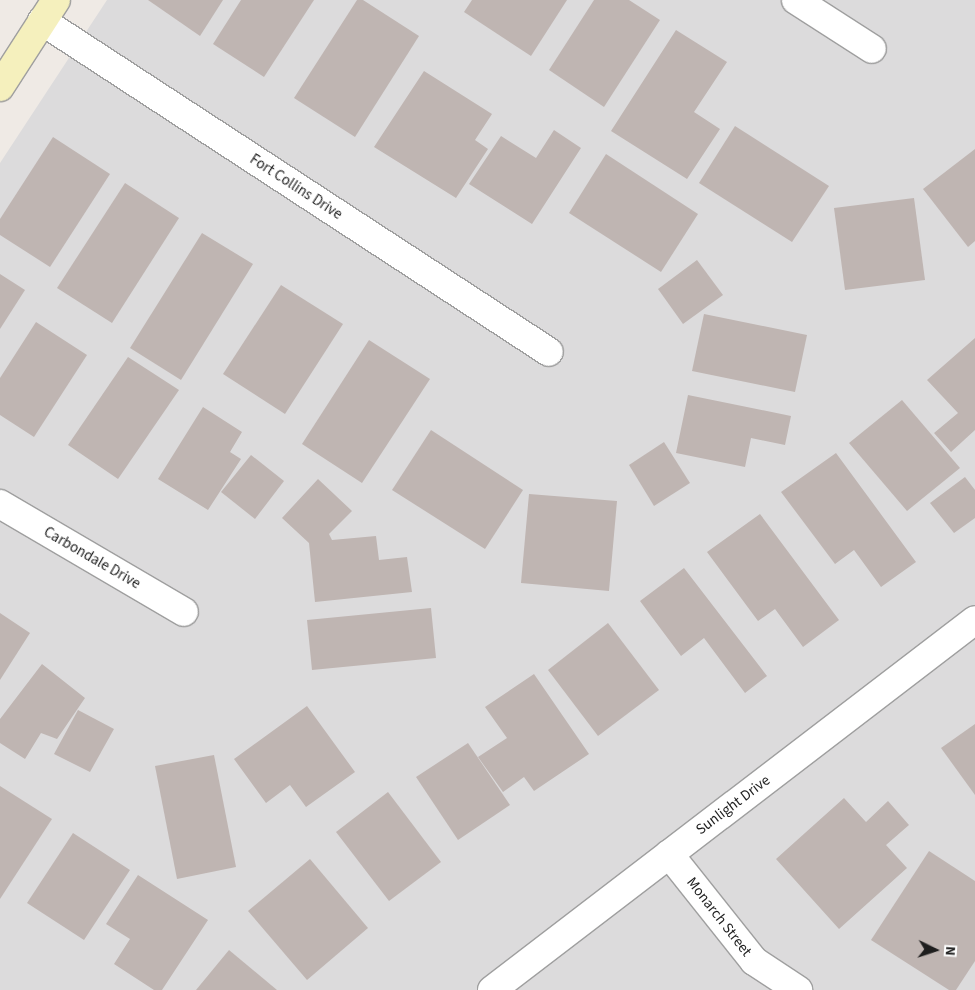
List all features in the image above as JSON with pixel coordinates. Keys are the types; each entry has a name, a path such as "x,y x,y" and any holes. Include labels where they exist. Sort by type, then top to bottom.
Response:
{"street":[{"path":"796,0 872,49"},
{"path":"0,87 49,11"},
{"name":"Fort Collins Drive","path":"49,11 548,352"},
{"name":"Carbondale Drive","path":"0,504 184,612"},
{"name":"Sunlight Drive","path":"492,990 975,620"},
{"name":"Monarch Street","path":"670,854 754,961 798,990"}],"shaded area":[{"path":"107,0 975,0 975,990 0,990 0,163"}],"building":[{"path":"148,0 223,0 200,36"},
{"path":"241,0 314,0 264,77 213,44"},
{"path":"357,0 363,0 419,36 355,137 294,98"},
{"path":"472,0 567,0 531,56 464,12"},
{"path":"594,0 629,0 660,20 604,107 549,70"},
{"path":"676,30 727,62 694,112 720,129 687,179 611,131"},
{"path":"424,71 492,114 475,140 488,149 456,198 374,147"},
{"path":"735,126 829,186 792,242 699,183"},
{"path":"554,130 581,148 532,224 469,184 501,136 536,158"},
{"path":"53,137 110,174 50,267 0,235 0,219"},
{"path":"975,149 975,241 968,247 923,189"},
{"path":"606,154 698,214 661,272 569,213"},
{"path":"125,183 179,218 112,323 57,288"},
{"path":"914,198 925,280 845,290 834,208"},
{"path":"202,233 253,264 181,380 130,348"},
{"path":"697,260 723,295 683,324 658,289"},
{"path":"0,274 25,290 0,329"},
{"path":"281,285 343,324 285,414 223,374"},
{"path":"704,314 807,335 795,392 692,371"},
{"path":"36,322 87,355 34,437 0,415 0,378"},
{"path":"975,338 975,430 951,452 934,433 958,413 927,380"},
{"path":"369,340 430,379 362,483 302,444"},
{"path":"128,357 179,390 118,479 68,445"},
{"path":"688,395 791,416 785,445 751,438 745,467 676,453"},
{"path":"902,400 960,468 907,511 849,443"},
{"path":"203,407 242,432 230,452 241,459 208,510 158,479"},
{"path":"431,430 523,490 485,549 392,490"},
{"path":"664,442 690,483 654,506 629,465"},
{"path":"836,453 916,562 881,587 854,550 835,564 781,492"},
{"path":"251,455 284,481 255,519 221,492"},
{"path":"965,477 975,490 975,518 954,533 930,503"},
{"path":"318,479 352,511 329,534 332,540 376,536 379,560 407,557 412,592 315,602 309,543 282,518"},
{"path":"529,494 617,501 609,591 521,583"},
{"path":"760,514 839,620 803,647 775,609 758,621 707,552"},
{"path":"684,568 767,676 745,693 704,638 681,656 640,601"},
{"path":"431,608 436,658 312,670 307,620"},
{"path":"0,613 30,633 0,680"},
{"path":"608,623 659,690 598,736 548,670"},
{"path":"42,664 85,698 57,739 41,733 25,759 0,743 0,719"},
{"path":"534,674 589,754 534,791 524,777 503,792 478,757 507,738 485,707"},
{"path":"307,706 355,772 306,807 290,785 266,803 234,759"},
{"path":"78,710 114,729 90,772 54,754"},
{"path":"975,724 975,795 941,748"},
{"path":"468,743 510,805 458,840 416,777"},
{"path":"214,755 236,867 177,879 155,766"},
{"path":"0,786 52,819 0,899"},
{"path":"388,792 441,862 389,901 336,832"},
{"path":"844,798 866,822 888,801 909,825 886,845 907,868 839,929 776,859"},
{"path":"73,833 130,870 84,940 27,903"},
{"path":"929,851 975,881 975,961 956,990 949,990 871,940"},
{"path":"310,859 368,928 307,980 248,911"},
{"path":"138,875 208,920 162,990 154,990 114,964 130,939 106,924"},
{"path":"229,950 277,990 196,990"}]}
